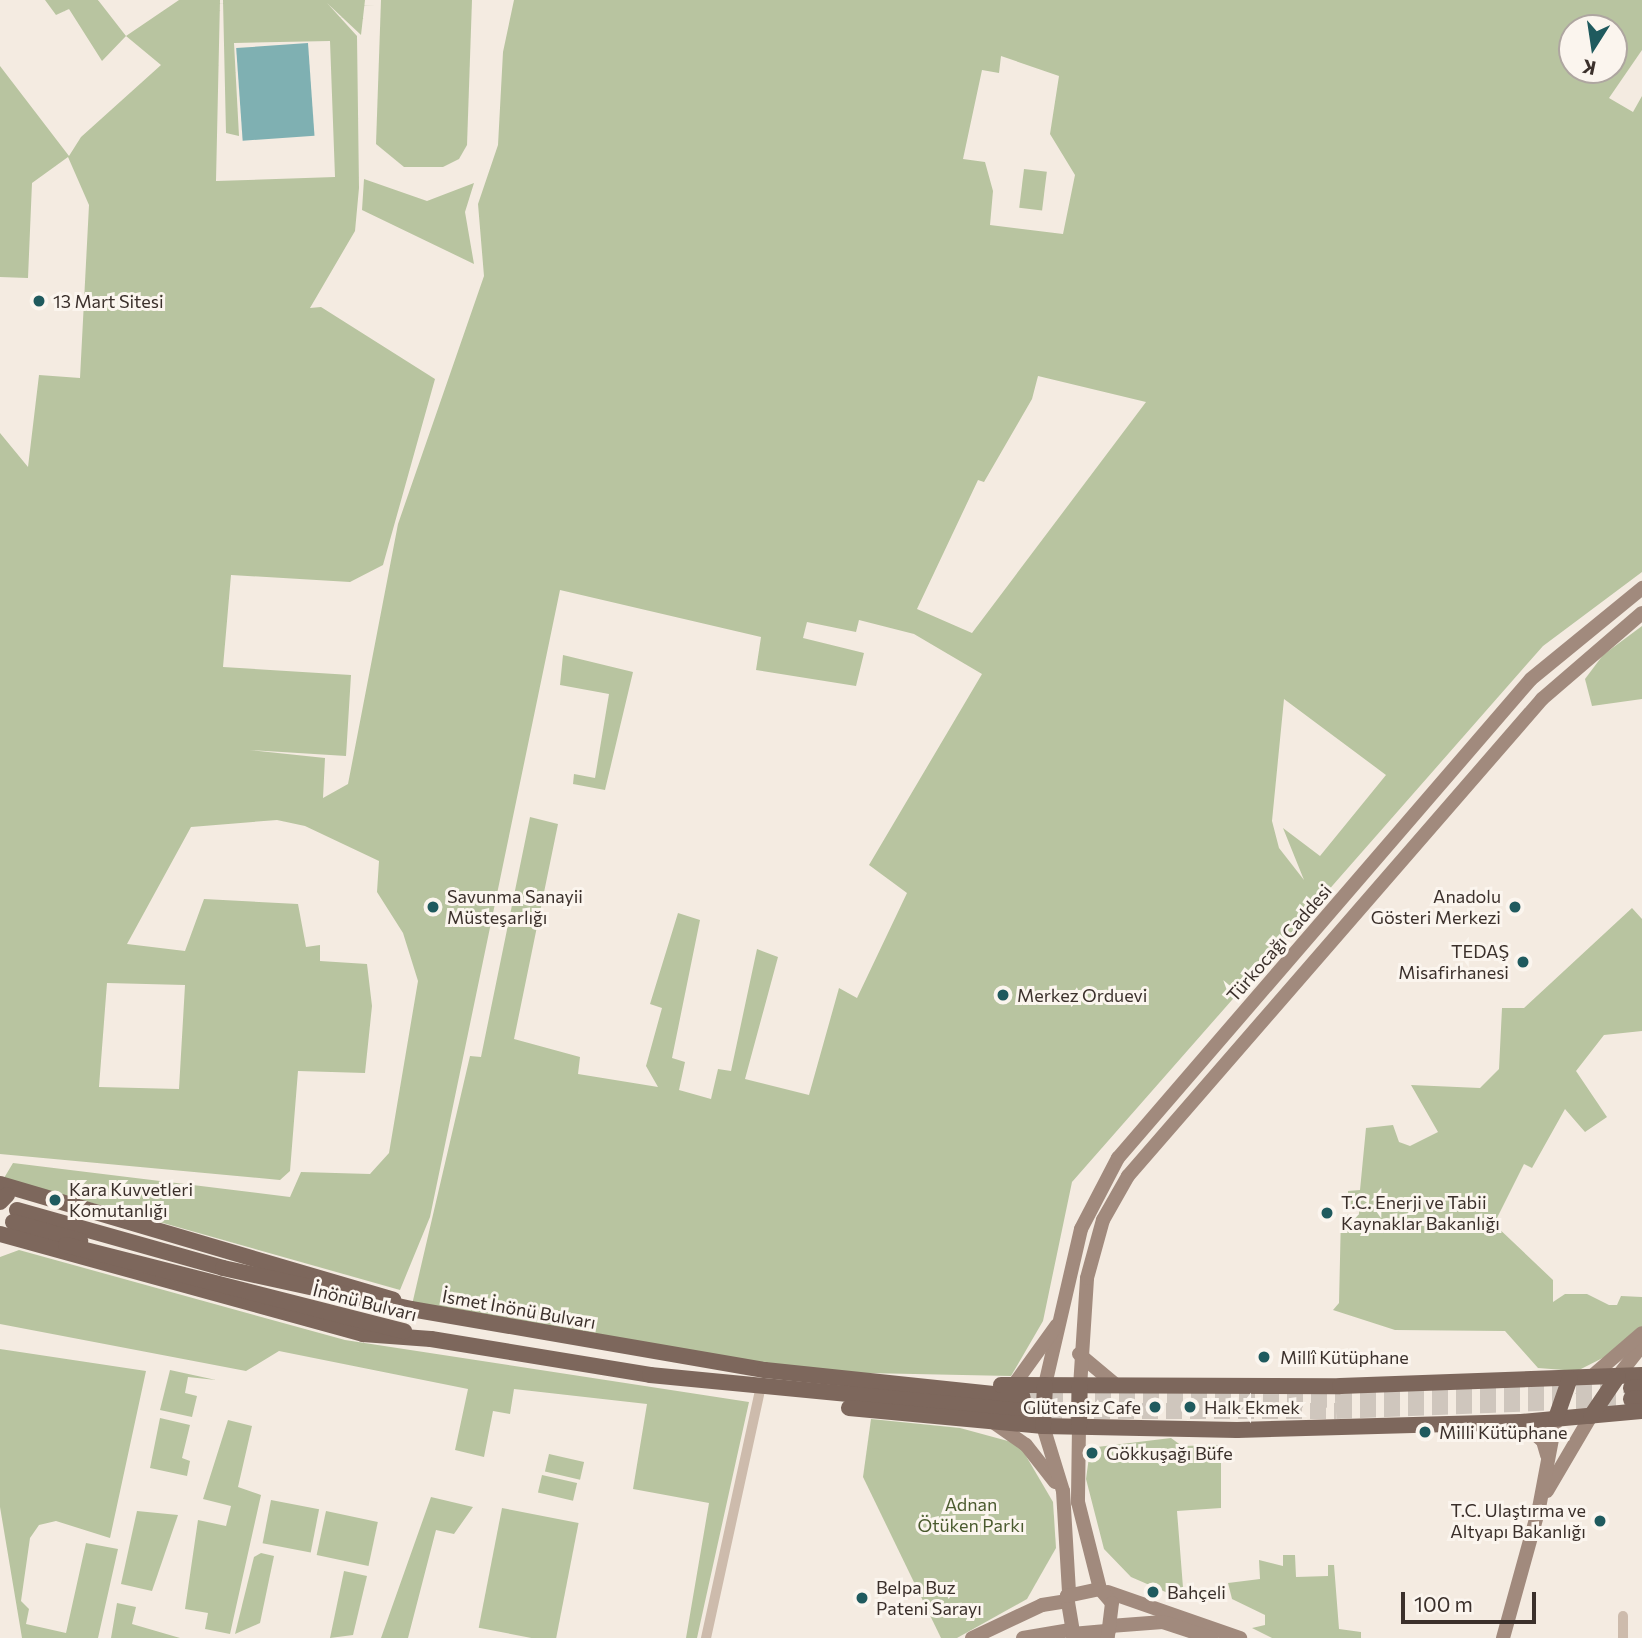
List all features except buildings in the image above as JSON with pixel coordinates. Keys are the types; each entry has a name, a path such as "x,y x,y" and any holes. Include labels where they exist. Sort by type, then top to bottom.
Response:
{"main road":[{"name":"Türkocağı Caddesi","path":"1045,1385 1081,1229 1101,1181 1480,736 1570,643 1642,588"},
{"path":"1109,1632 1104,1591 1078,1502 1078,1354 1087,1278 1115,1196 1329,942 1580,660 1642,613"},
{"path":"1570,643 1580,660"},
{"path":"1317,929 1340,931"},
{"path":"1317,929 1329,942"},
{"path":"2,1193 411,1309"},
{"name":"İsmet İnönü Bulvarı","path":"10,1219 411,1309 857,1382 1020,1398"},
{"name":"İnönü Bulvarı","path":"10,1219 291,1303 430,1339"},
{"path":"5,1240 363,1334 430,1339 759,1394 993,1422 1043,1426 1237,1430 1521,1422 1591,1416 1634,1393 1642,1375"},
{"path":"1020,1398 1062,1318"},
{"path":"1591,1377 1642,1334"},
{"path":"1634,1393 1642,1345"},
{"path":"1078,1354 1096,1375 1121,1387"},
{"path":"650,1376 1020,1398 1045,1385 1121,1387 1591,1377 1634,1393"},
{"path":"1505,1636 1539,1508 1556,1418 1570,1378"},
{"path":"1045,1385 1043,1426 1063,1491 1072,1634"},
{"path":"1539,1508 1564,1453 1591,1416 1634,1393"},
{"path":"993,1422 1026,1445 1063,1491"},
{"path":"1521,1422 1543,1441 1548,1457"},
{"path":"972,1638 1042,1605 1104,1591 1240,1638"},
{"path":"1023,1638 1109,1632 1163,1622 1212,1638"}],"street":[{"path":"706,1638 759,1394"},
{"path":"1623,1616 1623,1638"}],"green space":[{"path":"45,0 98,0 126,36 102,61 69,9 56,15"},
{"path":"179,0 220,0 216,181 335,177 330,41 234,43 239,136 226,133 223,0 365,0 361,35 327,3 357,36 359,188 355,231 310,308 321,307 435,379 383,565 350,582 231,575 223,667 351,675 346,756 249,750 325,758 323,798 348,784 398,524 484,276 478,204 498,145 503,52 514,0 1642,0 1642,50 1628,70 1628,14 1558,14 1558,84 1619,84 1609,98 1633,112 1642,96 1642,572 1543,646 1072,1182 1043,1321 1011,1376 817,1372 411,1309 470,1056 481,1057 530,817 558,824 514,1039 580,1057 578,1074 658,1087 646,1066 662,1008 650,1004 678,913 700,920 672,1058 685,1062 679,1090 711,1099 718,1069 731,1071 757,949 778,957 745,1079 809,1095 839,988 857,998 907,893 869,865 982,674 914,634 859,620 856,632 807,622 803,638 864,653 856,686 756,670 761,637 560,590 430,1217 400,1290 4,1178 13,1163 290,1197 301,1172 370,1174 389,1153 418,981 403,933 377,892 379,861 305,826 277,820 191,827 127,944 185,951 204,899 298,904 306,947 320,945 320,961 367,964 372,1006 365,1073 298,1071 290,1171 280,1180 0,1154 0,433 28,467 39,375 80,378 89,205 68,157 32,183 28,278 0,277 0,66 69,156 81,137 161,65 126,36","holes":["1001,56 1059,76 1050,134 1075,175 1063,234 990,225 993,191 985,162 963,159 982,70 999,73","1038,376 1146,402 972,633 917,609 978,480 984,482 1032,399","1284,699 1386,775 1320,856 1283,828 1304,880 1279,848 1272,821","107,983 185,985 179,1089 99,1087"]},
{"path":"381,0 472,0 467,145 459,159 443,167 404,167 376,144"},
{"path":"1024,169 1047,172 1042,211 1019,208"},
{"path":"364,179 427,201 474,183 465,212 474,264 362,210"},
{"path":"1642,626 1642,699 1592,706 1585,679 1603,655"},
{"path":"563,655 633,672 605,790 573,784 574,774 595,778 609,694 560,685"},
{"path":"1632,908 1642,919 1642,1031 1604,1035 1576,1071 1607,1117 1585,1132 1565,1109 1532,1168 1524,1164 1494,1224 1553,1280 1553,1302 1565,1294 1587,1294 1609,1305 1617,1305 1621,1296 1642,1297 1642,1338 1577,1371 1538,1368 1505,1331 1395,1330 1333,1310 1339,1303 1341,1215 1359,1214 1359,1206 1348,1205 1348,1191 1360,1190 1366,1128 1393,1125 1399,1142 1410,1146 1438,1132 1411,1085 1480,1088 1499,1069 1502,1008 1524,1008"},
{"path":"19,1250 345,1340 749,1402 697,1638 686,1638 709,1503 633,1489 647,1404 514,1389 510,1414 493,1411 484,1457 455,1450 468,1389 279,1351 246,1371 0,1324 0,1257"},
{"path":"0,1349 146,1371 110,1538 56,1521 39,1525 30,1538 21,1601 29,1609 26,1624 66,1633 86,1543 118,1549 98,1638 22,1638 0,1507"},
{"path":"170,1370 216,1380 188,1377 185,1393 197,1396 192,1417 160,1410"},
{"path":"160,1418 190,1425 182,1458 190,1461 187,1476 150,1468"},
{"name":"Adnan Ötüken Parkı","path":"871,1419 960,1428 1019,1444 1053,1502 1056,1548 1027,1599 957,1638 941,1638 863,1477"},
{"path":"228,1420 252,1426 238,1487 261,1495 230,1634 205,1629 208,1613 185,1609 198,1520 226,1526 231,1506 203,1499"},
{"path":"1171,1438 1182,1446 1221,1445 1221,1508 1177,1511 1184,1600 1131,1577 1104,1549 1086,1479 1089,1457 1097,1447"},
{"path":"549,1454 584,1462 580,1480 545,1472"},
{"path":"542,1475 577,1483 573,1501 538,1493"},
{"path":"431,1497 473,1507 454,1534 436,1530 408,1638 381,1638"},
{"path":"271,1500 319,1509 311,1553 263,1543"},
{"path":"502,1508 579,1523 556,1638 531,1638 479,1628"},
{"path":"137,1511 178,1515 152,1591 121,1584"},
{"path":"326,1511 378,1522 368,1566 317,1555"},
{"path":"261,1553 274,1556 260,1623 235,1634 254,1557"},
{"path":"1283,1555 1295,1555 1296,1577 1328,1576 1328,1565 1334,1565 1339,1629 1361,1632 1361,1638 1272,1638 1252,1628 1265,1625 1265,1615 1232,1599 1228,1583 1260,1579 1259,1560 1283,1566"},
{"path":"344,1571 367,1576 353,1635 330,1638"},
{"path":"117,1603 136,1607 132,1624 180,1638 111,1638"}],"water":[{"path":"308,43 314,136 243,141 236,48"}],"tunnel":[{"path":"1023,1397 1336,1400 1631,1388"},
{"path":"1022,1411 1336,1411 1631,1399"}],"place":[{"name":"13 Mart Sitesi","path":"39,301"},
{"name":"Savunma Sanayii Müsteşarlığı","path":"433,907"},
{"name":"Anadolu Gösteri Merkezi","path":"1515,907"},
{"name":"TEDAŞ Misafirhanesi","path":"1523,962"},
{"name":"Merkez Orduevi","path":"1003,995"},
{"name":"Kara Kuvvetleri Komutanlığı","path":"55,1200"},
{"name":"T.C. Enerji ve Tabii Kaynaklar Bakanlığı","path":"1327,1213"},
{"name":"Millî Kütüphane","path":"1264,1357"},
{"name":"Glütensiz Cafe","path":"1155,1407"},
{"name":"Halk Ekmek","path":"1190,1407"},
{"name":"Milli Kütüphane","path":"1425,1432"},
{"name":"Gökkuşağı Büfe","path":"1092,1453"},
{"name":"T.C. Ulaştırma ve Altyapı Bakanlığı","path":"1600,1521"},
{"name":"Bahçeli","path":"1153,1592"},
{"name":"Belpa Buz Pateni Sarayı","path":"862,1598"}]}
